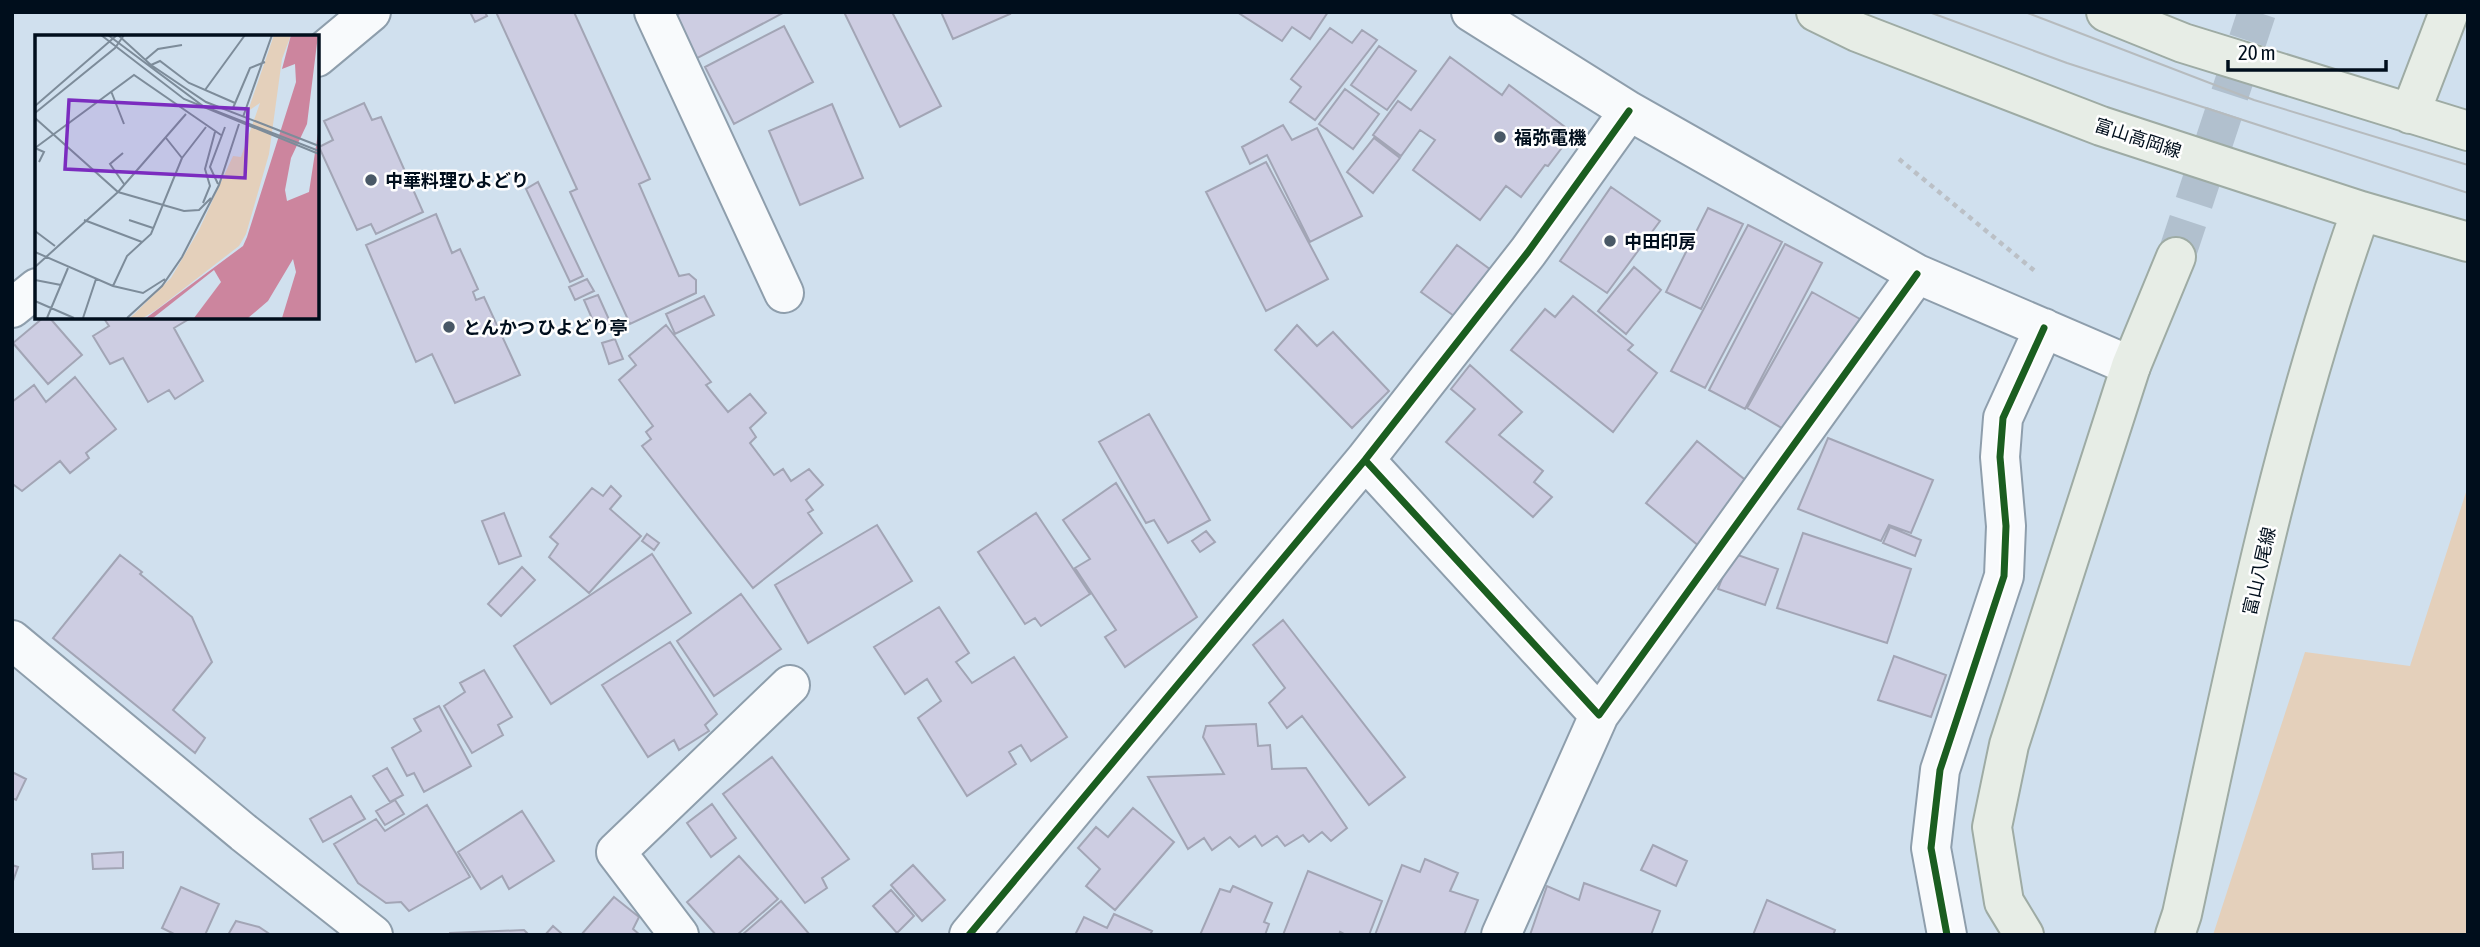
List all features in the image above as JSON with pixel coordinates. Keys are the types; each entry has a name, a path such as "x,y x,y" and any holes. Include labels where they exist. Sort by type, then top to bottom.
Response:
{"main road":[{"name":"富山高岡線","path":"1816,12 1857,32 2101,126 2361,211 2468,242"},
{"path":"2106,12 2183,43 2440,123 2449,12"},
{"name":"富山八尾線","path":"2175,935 2281,476 2342,264 2361,211"},
{"path":"2024,935 2004,902 1992,827 2009,746 2131,366 2176,257"}],"street":[{"path":"318,56 371,12"},
{"path":"654,12 784,293"},
{"path":"1471,12 1629,111 1917,274 2131,366"},
{"path":"969,935 1365,460 1528,252 1629,111"},
{"path":"1502,935 1599,715 1917,274"},
{"path":"12,308 35,290"},
{"path":"1947,935 1931,848 1940,770 2004,576 2006,526 2000,457 2003,418 2044,328"},
{"path":"1365,460 1599,715"},
{"path":"12,640 244,833 373,935"},
{"path":"679,935 616,852 790,685"}],"path":[{"path":"1899,159 2044,278"}],"shaded area":[{"path":"2468,486 2468,935 2213,935 2305,652 2410,666"}],"building":[{"path":"470,12 485,12 487,16 475,22"},
{"path":"496,12 574,12 650,179 639,184 679,276 689,274 696,280 696,293 630,324 570,192 577,189"},
{"path":"682,12 783,13 688,63 666,21"},
{"path":"844,12 892,12 941,106 900,127"},
{"path":"941,12 1009,12 1010,14 953,39"},
{"path":"1237,12 1328,12 1310,39 1292,27 1282,41"},
{"path":"784,26 813,82 734,124 705,67"},
{"path":"1330,28 1352,43 1362,30 1377,40 1315,120 1290,102 1301,87 1291,79"},
{"path":"1379,46 1416,71 1387,110 1351,85"},
{"name":"福弥電機","path":"1450,57 1502,95 1509,85 1573,133 1521,197 1506,186 1480,220 1413,170 1435,140 1420,130 1401,156 1373,135 1398,101 1411,110"},
{"path":"1345,89 1379,114 1353,149 1319,124"},
{"name":"中華料理ひよどり","path":"364,103 372,120 381,117 423,212 376,234 371,224 357,230 319,147 333,140 324,121"},
{"path":"832,104 863,178 800,205 769,131"},
{"path":"1283,125 1292,140 1317,128 1362,216 1310,242 1267,155 1250,164 1242,147"},
{"path":"1374,138 1400,158 1373,193 1347,172"},
{"path":"1266,162 1328,279 1266,311 1206,192"},
{"path":"538,182 583,276 570,282 526,189"},
{"name":"中田印房","path":"1611,187 1660,221 1607,293 1560,261"},
{"path":"1708,208 1743,224 1701,309 1666,292"},
{"name":"とんかつ ひよどり亭","path":"436,214 452,253 460,249 478,289 473,292 476,300 484,297 520,375 455,403 432,354 416,362 366,245"},
{"path":"1748,225 1782,242 1705,388 1671,371"},
{"path":"1785,244 1822,263 1745,409 1709,390"},
{"path":"1457,245 1491,270 1454,316 1421,292"},
{"path":"1634,267 1661,290 1626,334 1598,311"},
{"path":"587,279 594,291 575,300 569,287"},
{"path":"1812,292 1867,323 1787,431 1747,408"},
{"path":"598,295 611,324 597,330 584,300"},
{"path":"704,296 714,315 675,334 666,314"},
{"path":"1573,296 1633,345 1628,350 1657,373 1613,432 1511,350 1545,309 1555,317"},
{"path":"43,318 50,318 82,355 48,384 13,343"},
{"path":"104,318 188,318 174,328 203,381 175,399 169,390 148,402 123,358 110,364 93,336 109,326"},
{"path":"666,325 711,382 706,385 728,412 750,394 766,413 750,428 756,437 750,443 774,475 783,469 791,481 809,469 823,485 806,500 813,510 808,513 822,533 753,588 642,446 651,439 646,432 653,426 619,380 636,365 629,356"},
{"path":"1297,325 1317,346 1333,332 1389,391 1352,428 1275,350"},
{"path":"615,339 623,359 609,364 602,343"},
{"path":"1470,365 1522,412 1499,435 1543,471 1534,482 1552,497 1533,517 1446,442 1475,409 1451,389"},
{"path":"75,377 116,429 86,453 89,458 70,473 60,461 22,491 14,485 12,487 12,402 34,385 46,402"},
{"path":"1149,414 1210,520 1168,543 1154,520 1146,523 1099,442"},
{"path":"1828,438 1933,480 1911,533 1889,525 1881,541 1798,509"},
{"path":"1697,441 1749,483 1699,546 1646,503"},
{"path":"1116,483 1197,617 1125,667 1105,637 1116,630 1075,568 1090,559 1063,520"},
{"path":"611,486 621,496 610,509 641,536 589,593 549,557 558,544 550,537 592,488 603,496"},
{"path":"504,513 521,556 499,564 482,521"},
{"path":"1036,513 1090,594 1041,626 1035,618 1025,624 978,552"},
{"path":"877,525 912,581 808,643 775,585"},
{"path":"1890,527 1921,540 1915,556 1883,543"},
{"path":"1206,531 1215,542 1200,552 1192,541"},
{"path":"1803,533 1911,569 1887,643 1777,608"},
{"path":"647,534 659,543 654,550 642,541"},
{"path":"1732,553 1778,569 1765,605 1718,589"},
{"path":"652,554 691,613 551,704 514,646"},
{"path":"120,555 192,617 212,662 173,710 205,738 195,753 53,638"},
{"path":"522,567 535,580 501,616 488,604"},
{"path":"741,594 781,649 714,696 677,641"},
{"path":"939,607 969,653 956,662 972,683 1014,657 1067,737 1031,761 1021,745 1009,752 1016,764 967,796 918,718 941,701 927,679 905,694 874,647"},
{"path":"1283,620 1405,777 1369,805 1302,716 1287,728 1269,703 1285,688 1253,645"},
{"path":"670,642 717,714 705,725 709,731 679,750 674,740 648,757 602,685"},
{"path":"1894,656 1946,675 1931,717 1878,700"},
{"path":"484,670 512,717 498,725 503,735 472,753 444,706 465,692 460,683"},
{"path":"439,706 471,766 424,792 414,773 407,776 392,748 421,731 414,719"},
{"path":"1256,724 1258,746 1270,745 1272,769 1306,768 1347,828 1331,841 1322,832 1309,842 1303,835 1285,846 1277,836 1262,846 1255,836 1239,847 1230,837 1212,850 1204,838 1188,849 1148,777 1224,774 1203,737 1206,726"},
{"path":"772,757 849,859 822,878 827,888 805,903 723,794"},
{"path":"387,768 403,795 390,802 373,776"},
{"path":"12,772 26,779 16,800 12,798"},
{"path":"351,796 365,819 323,842 310,819"},
{"path":"395,800 404,814 385,825 376,811"},
{"path":"712,804 736,838 711,857 687,823"},
{"path":"427,805 470,877 409,911 401,902 386,903 358,883 334,844 376,819 385,831"},
{"path":"1133,808 1174,842 1115,910 1086,886 1100,869 1078,848 1096,827 1108,837"},
{"path":"522,811 554,861 509,889 502,876 481,889 458,852"},
{"path":"1653,845 1687,861 1676,886 1641,870"},
{"path":"123,852 123,868 93,869 92,854"},
{"path":"739,856 778,899 737,935 716,935 687,902"},
{"path":"1425,859 1458,873 1450,891 1478,900 1464,935 1375,935 1402,865 1420,872"},
{"path":"12,865 18,867 12,884"},
{"path":"913,865 945,900 922,921 891,885"},
{"path":"1308,871 1382,901 1369,935 1346,935 1340,932 1339,935 1283,935"},
{"path":"1584,883 1660,911 1651,935 1530,935 1547,886 1579,900"},
{"path":"1233,886 1272,903 1264,922 1269,924 1265,935 1200,935 1220,889 1230,892"},
{"path":"181,887 219,904 205,935 176,935 162,928"},
{"path":"891,890 914,916 897,933 873,906"},
{"path":"614,897 639,917 633,929 640,935 581,935"},
{"path":"1767,900 1835,930 1833,935 1753,935"},
{"path":"781,901 810,935 742,935"},
{"path":"1114,914 1152,931 1150,935 1075,935 1084,917 1107,928"},
{"path":"236,921 259,927 271,935 228,935"},
{"path":"553,926 562,934 562,935 545,935"},
{"path":"524,930 529,935 449,935 450,933"}],"tunnel":[{"path":"2176,257 2257,12"}],"tram line":[{"path":"1929,12 2067,63 2468,193"},
{"path":"2025,12 2254,100 2468,165"}],"cycle path":[{"path":"969,935 1365,460 1528,252 1629,111"},
{"path":"1365,460 1599,715 1917,274"},
{"path":"1947,935 1931,848 1940,770 2004,576 2006,526 2000,457 2003,418 2044,328"}],"place":[{"name":"福弥電機","path":"1500,137"},
{"name":"中華料理ひよどり","path":"371,180"},
{"name":"中田印房","path":"1610,241"},
{"name":"とんかつ ひよどり亭","path":"449,327"}]}
